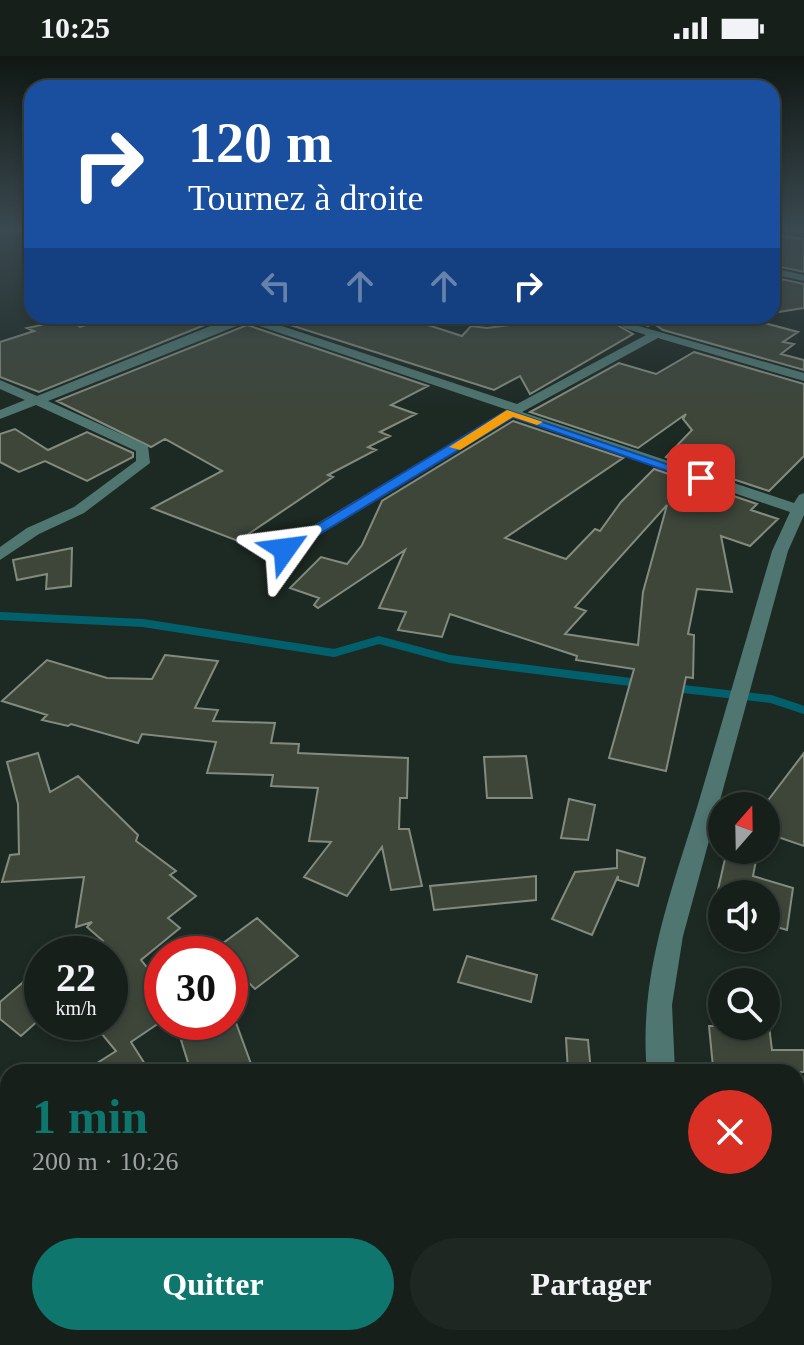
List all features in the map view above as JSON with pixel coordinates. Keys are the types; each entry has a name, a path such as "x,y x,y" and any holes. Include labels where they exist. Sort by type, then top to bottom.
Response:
{"street":[{"path":"0,415 226,324"},
{"path":"264,324 515,411 800,503 780,551 675,922 661,990 656,1046 659,1064"},
{"path":"628,326 804,377"},
{"path":"285,549 515,411 609,357 657,334"},
{"path":"0,384 143,449 143,463 79,510 33,531 0,555"}],"building":[{"path":"780,290 804,290 804,308 780,312"},
{"path":"46,324 76,324 80,327 89,324 207,324 39,392 0,377 0,342 34,331 27,328"},
{"path":"287,324 425,324 462,336 471,326 622,324 619,326 633,334 530,394 520,376 494,390"},
{"path":"654,324 768,324 798,332 783,342 794,344 781,354 804,360 804,370 663,330"},
{"path":"247,325 428,386 391,405 416,414 380,432 390,436 368,447 376,450 328,475 333,477 238,541 152,508 222,471 165,439 151,447 57,401"},
{"path":"694,352 804,384 804,456 769,491 666,457 692,430 683,419 686,414 638,448 530,412 619,363 656,374"},
{"path":"513,421 623,458 505,538 566,559 595,529 600,531 621,502 654,469 757,504 751,510 778,519 750,546 721,536 732,592 697,589 688,634 694,635 693,678 686,677 666,771 609,758 634,669 576,660 577,656 450,614 442,637 398,630 406,612 379,608 405,550 318,608 314,605 319,598 290,588 321,557 347,564 362,545 382,501","holes":["667,505 643,592 638,645 565,634 586,611 575,607"]},
{"path":"15,429 48,450 87,432 133,453 133,457 87,481 45,461 19,472 0,462 0,434"},
{"path":"72,548 71,586 46,589 47,574 17,580 13,560"},
{"path":"165,655 218,661 195,708 218,710 213,721 275,723 271,743 299,744 298,753 408,758 407,798 400,798 399,829 409,829 422,886 391,890 382,847 347,896 304,877 331,842 309,841 318,788 271,786 273,775 207,773 216,742 142,734 138,743 71,724 42,720 47,715 2,701 47,660 107,678 152,679"},
{"path":"38,753 50,792 78,776 138,835 136,841 176,871 170,875 196,896 168,918 180,928 170,936 144,936 144,958 141,960 144,964 144,1033 131,1042 145,1064 96,1064 116,1051 107,1040 128,1040 128,936 97,936 87,927 92,922 76,927 84,877 2,882 10,855 19,854 18,804 7,762"},
{"path":"804,753 804,846 780,838 780,792 774,792"},
{"path":"526,756 532,798 487,798 484,757"},
{"path":"569,799 595,805 588,840 561,838"},
{"path":"617,850 645,858 638,886 618,880 618,876 592,935 552,919 575,872 617,868"},
{"path":"724,864 755,864 753,876 766,880 720,880"},
{"path":"536,876 536,900 434,910 430,886"},
{"path":"780,884 793,888 787,930 780,928"},
{"path":"257,918 298,956 255,989 248,982 248,936 233,936"},
{"path":"467,956 537,975 531,1002 458,982"},
{"path":"24,981 24,1033 21,1036 0,1019 0,1002"},
{"path":"566,1038 588,1040 590,1064 568,1064"},
{"path":"181,1040 242,1040 251,1064 188,1064"},
{"path":"710,1040 771,1040 772,1050 804,1050 804,1064 713,1064"}],"waterway":[{"path":"0,616 143,623 334,653 379,640 450,659 638,683"},
{"path":"675,688 771,699 804,710"}],"slow traffic":[{"path":"455,447 511,413 537,422"}],"route":[{"path":"285,549 511,413 701,478"}]}
